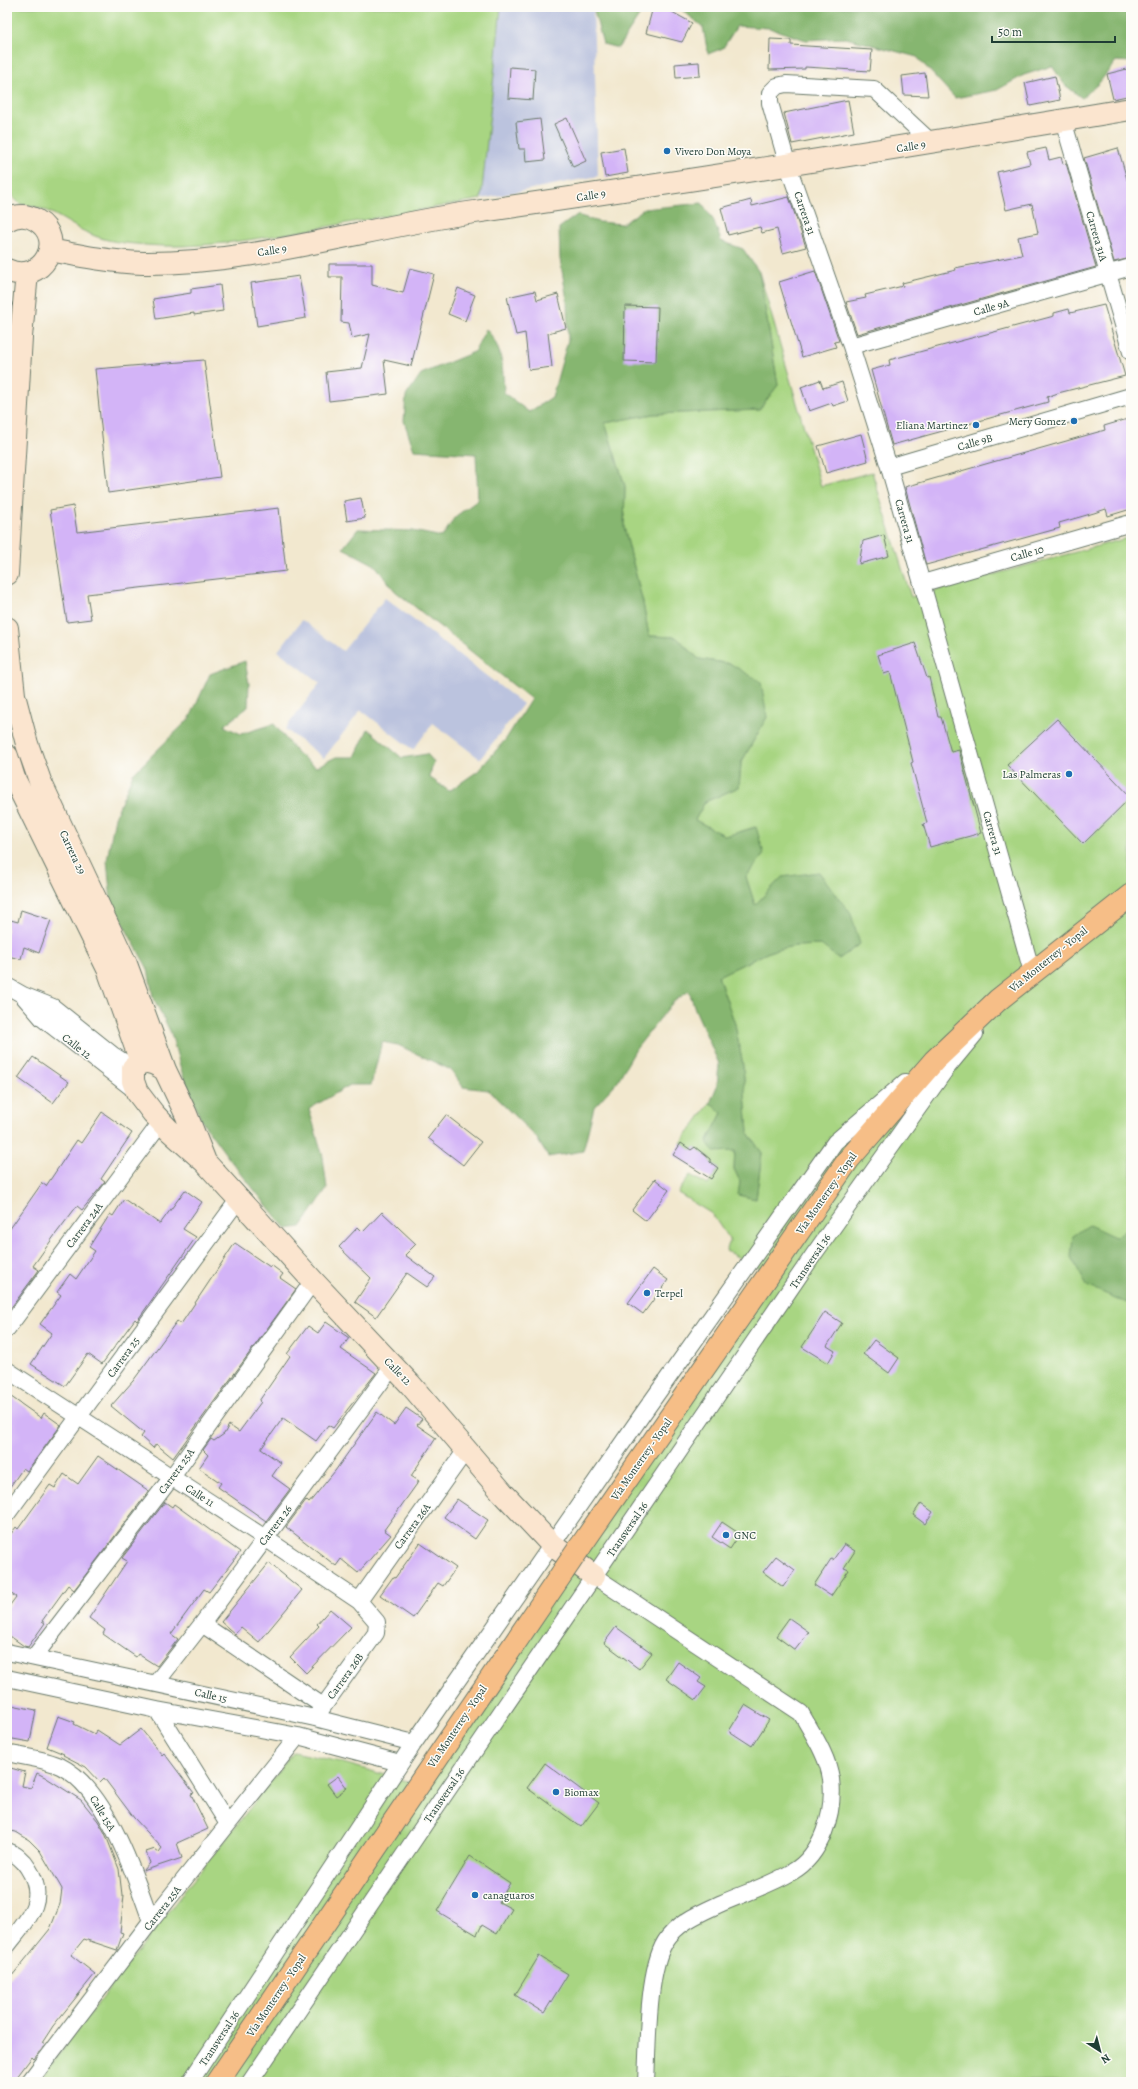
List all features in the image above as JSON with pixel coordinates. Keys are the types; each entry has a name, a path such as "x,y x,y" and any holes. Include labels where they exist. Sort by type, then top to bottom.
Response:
{"highway":[{"name":"Vía Monterrey - Yopal","path":"217,2082 580,1547 848,1159 929,1067 961,1035 1024,978 1131,895"}],"main road":[{"name":"Calle 9","path":"50,250 99,259 142,263 202,260 318,243 466,214 788,166 1131,109"},
{"path":"7,574 21,337 17,271 38,269 46,261 50,250 51,240 41,223 32,218 10,213"},
{"name":"Carrera 29","path":"7,628 14,696 27,744 40,782 126,964 165,1070 186,1114 205,1162"},
{"name":"Carrera 29","path":"7,756 14,778 108,969 137,1065 133,1081 137,1092 161,1122 205,1162"},
{"path":"137,1065 156,1064 165,1070"},
{"name":"Calle 12","path":"205,1162 238,1200 410,1384 502,1492 552,1545 594,1576"}],"street":[{"name":"Carrera 31","path":"930,142 874,89 786,84 777,86 770,93 770,103 788,166 851,346 923,583 1024,978"},
{"name":"Carrera 31A","path":"1063,120 1131,352"},
{"name":"Calle 9A","path":"851,346 1131,267"},
{"name":"Calle 9B","path":"889,467 1131,396"},
{"name":"Calle 10","path":"923,583 1131,523"},
{"name":"Transversal 36","path":"250,2082 442,1796 874,1169 946,1070 1024,978"},
{"name":"Calle 12","path":"8,988 53,1007 113,1055 137,1065"},
{"name":"Calle 12","path":"23,995 43,1019 137,1092"},
{"name":"Transversal 36","path":"190,2082 400,1763 835,1142 961,1035"},
{"name":"Carrera 24A","path":"7,1329 161,1122"},
{"name":"Carrera 25","path":"7,1514 238,1200"},
{"name":"Carrera 25A","path":"34,1657 172,1477 313,1281"},
{"name":"Carrera 26","path":"156,1683 202,1624 392,1366"},
{"name":"Calle 11","path":"7,1370 359,1601 377,1622 376,1633"},
{"name":"Carrera 26A","path":"359,1601 466,1450"},
{"path":"594,1576 802,1713 820,1748 831,1779 831,1808 826,1825 812,1855 793,1872 696,1915 680,1927 666,1941 658,1959 653,1978 646,2082"},
{"path":"202,1624 319,1712"},
{"name":"Carrera 26B","path":"319,1712 376,1633"},
{"name":"Calle 15","path":"7,1652 156,1683 319,1712 414,1743"},
{"path":"116,1701 126,1676"},
{"path":"7,1678 157,1710 298,1736 400,1763"},
{"path":"157,1710 228,1824"},
{"name":"Carrera 25A","path":"29,2082 151,1921 298,1736"},
{"name":"Calle 15A","path":"7,1753 60,1766 76,1776 91,1792 118,1838 151,1921"},
{"path":"7,1851 24,1862 34,1876 38,1894 31,1914 7,1946"}],"shaded area":[{"path":"501,7 593,7 598,176 481,199"},
{"path":"385,598 523,704 480,759 433,723 413,750 361,710 324,758 285,729 320,683 278,651 302,620 343,651"}],"green space":[{"path":"7,7 501,7 481,199 292,233 203,245 158,246 120,242 105,239 85,232 42,209 20,204 7,191"},
{"path":"593,7 645,7 618,48 603,44"},
{"path":"678,7 1131,7 1131,62 1116,61 1099,83 1082,98 1065,85 1052,66 1024,75 997,90 955,98 917,57 846,38 806,40 769,28 737,26 723,48 708,54 703,27"},
{"path":"702,203 714,221 721,241 743,249 759,272 778,385 759,410 653,414 605,423 625,486 624,527 643,603 649,636 676,637 699,659 731,664 761,682 767,717 741,763 739,787 705,802 695,820 726,836 756,827 764,854 746,877 755,905 782,877 819,872 851,914 860,944 839,959 821,945 795,946 771,951 718,976 735,1024 743,1066 748,1133 762,1153 756,1199 738,1195 740,1181 734,1169 735,1151 714,1152 707,1142 722,1113 710,1103 717,1086 719,1064 695,1009 689,991 673,1002 636,1049 617,1082 594,1107 583,1151 548,1157 536,1137 488,1090 463,1087 451,1070 398,1045 382,1042 371,1085 350,1085 309,1109 323,1157 327,1189 301,1227 286,1229 230,1160 201,1120 182,1073 171,1033 153,997 148,969 111,902 107,860 115,817 133,774 190,718 210,674 245,661 249,684 248,707 224,726 241,734 274,724 297,753 316,767 336,757 355,757 368,729 402,758 427,754 434,762 429,777 449,791 478,771 506,739 531,699 395,591 375,565 343,548 358,529 413,531 442,537 456,516 478,500 476,454 414,450 404,421 406,396 421,374 474,352 486,329 492,336 499,351 504,393 529,412 552,397 568,340 567,300 560,259 559,228 577,215 599,222 622,224 644,209"},
{"path":"759,272 821,486 872,472 911,597 1131,537 1131,2082 38,2082 157,1926 294,1752 336,1761 417,1784 767,1272 726,1251 730,1241 712,1214 678,1193 690,1175 708,1185 718,1168 710,1162 710,1158 695,1147 691,1150 681,1143 710,1103 722,1113 707,1142 735,1151 734,1169 740,1181 739,1195 756,1199 762,1153 748,1133 743,1066 735,1024 718,976 771,951 795,946 821,945 782,877 755,905 746,877 764,854 755,827 726,836 695,820 705,802 739,787 741,763 767,717 731,664 699,659 676,637 649,636 643,603 624,527 625,486 605,423 653,414 759,410 778,385"},
{"path":"1089,1225 1115,1237 1131,1227 1131,1303 1127,1303 1087,1286 1071,1257 1073,1236"}],"building":[{"path":"653,7 663,7 692,23 682,42 646,33"},
{"path":"770,39 791,40 791,45 872,50 870,71 805,67 805,69 769,70"},
{"path":"699,62 700,76 676,78 675,64"},
{"path":"510,67 535,69 533,100 508,98"},
{"path":"1131,68 1131,95 1113,99 1107,74"},
{"path":"925,73 928,96 904,95 902,76"},
{"path":"1055,76 1060,100 1030,106 1025,83"},
{"path":"848,100 854,132 792,144 784,113"},
{"path":"567,118 586,161 573,167 554,124"},
{"path":"540,119 545,160 526,162 525,149 519,149 516,122"},
{"path":"624,148 628,173 605,177 601,152"},
{"path":"1046,148 1049,160 1061,157 1063,164 1066,163 1096,267 857,334 846,302 866,298 865,295 903,286 902,283 956,270 955,268 1022,255 1018,237 1038,233 1032,204 1006,210 997,172 1030,164 1027,152"},
{"path":"1118,148 1131,193 1131,258 1114,262 1084,158"},
{"path":"789,197 806,247 783,253 777,229 762,233 760,227 728,235 721,208 751,200 752,206"},
{"path":"329,264 372,264 372,285 403,293 410,268 434,274 411,366 384,360 388,394 329,401 326,372 362,368 370,334 352,338 349,323 341,322 342,277 329,277"},
{"path":"815,271 839,341 834,342 836,347 802,357 779,282"},
{"path":"299,276 306,318 257,326 251,283"},
{"path":"220,285 223,311 194,315 194,313 156,319 153,299 191,293 191,289"},
{"path":"458,288 475,295 465,321 448,314"},
{"path":"535,291 537,300 558,294 566,328 548,333 552,367 529,370 525,333 516,335 507,297"},
{"path":"1104,305 1125,376 1058,393 1047,397 1048,402 892,445 871,370 890,365 889,360 1054,316 1054,313 1069,309 1070,313"},
{"path":"625,306 658,307 656,362 624,361"},
{"path":"204,360 220,477 108,493 95,369"},
{"path":"820,380 823,388 842,382 848,401 833,406 832,403 809,411 801,387"},
{"path":"1131,418 1131,509 1108,516 1106,509 1059,523 1060,528 926,565 905,487 1105,430 1104,426"},
{"path":"861,434 868,461 826,473 818,446"},
{"path":"361,498 365,518 347,521 344,501"},
{"path":"73,506 77,532 279,508 286,571 87,594 91,619 67,622 50,510"},
{"path":"884,535 889,556 859,564 863,541"},
{"path":"915,643 927,678 929,677 938,717 941,717 951,752 959,750 981,833 930,847 923,824 927,823 911,763 913,762 890,672 884,674 878,655"},
{"path":"1057,719 1131,797 1083,844 1007,765"},
{"path":"21,910 51,920 39,953 24,947 21,959 7,956 7,919 18,922"},
{"path":"33,1057 69,1082 53,1103 18,1078"},
{"path":"102,1112 132,1133 101,1179 105,1182 82,1210 77,1206 55,1235 33,1266 39,1270 7,1313 7,1233 42,1183 46,1186 77,1140 81,1143"},
{"path":"446,1115 481,1142 463,1165 428,1138"},
{"path":"681,1143 691,1150 695,1147 710,1159 710,1162 718,1168 711,1179 673,1155"},
{"path":"655,1179 669,1190 646,1221 632,1210"},
{"path":"185,1190 202,1202 183,1229 196,1237 137,1321 135,1319 102,1364 88,1354 65,1386 31,1364 52,1333 40,1324 61,1295 57,1292 70,1274 76,1279 95,1251 89,1247 110,1214 113,1216 124,1199 160,1224"},
{"path":"382,1212 416,1244 405,1255 435,1277 427,1287 407,1273 376,1317 355,1302 371,1278 339,1247 358,1227 363,1232"},
{"path":"235,1243 283,1274 280,1278 296,1289 173,1458 156,1444 153,1448 141,1437 144,1433 111,1406 133,1381 177,1321 181,1324"},
{"path":"653,1269 668,1280 643,1314 628,1303"},
{"path":"825,1312 842,1323 827,1346 835,1351 828,1363 802,1347"},
{"path":"326,1322 349,1338 341,1349 376,1373 333,1428 328,1425 316,1441 283,1418 261,1449 281,1463 272,1476 290,1489 266,1521 218,1487 221,1483 199,1468 208,1455 203,1450 211,1439 214,1441 224,1434 229,1425 239,1432 261,1402 259,1401 290,1356 287,1354 308,1326 318,1333"},
{"path":"874,1340 899,1358 889,1373 863,1354"},
{"path":"7,1394 41,1418 44,1413 61,1425 27,1471 23,1468 7,1491"},
{"path":"406,1408 422,1419 417,1425 436,1438 411,1476 419,1481 384,1530 391,1535 358,1573 341,1559 336,1566 286,1527 306,1500 309,1503 335,1471 377,1412 394,1425"},
{"path":"98,1456 149,1491 74,1590 68,1585 42,1621 45,1623 28,1647 24,1646 7,1634 7,1609 16,1597 7,1591 7,1539 16,1527 18,1529 50,1485 55,1488 64,1474 78,1484"},
{"path":"457,1499 488,1520 475,1539 444,1517"},
{"path":"165,1502 172,1507 174,1504 240,1552 209,1592 204,1589 171,1634 178,1639 157,1666 138,1654 136,1657 103,1634 105,1630 89,1618 127,1561 122,1558"},
{"path":"921,1503 933,1512 925,1524 913,1515"},
{"name":"GNC","path":"722,1522 740,1534 730,1549 712,1537"},
{"path":"420,1543 456,1568 443,1586 438,1583 413,1618 380,1595 393,1577 395,1578"},
{"path":"844,1544 855,1551 844,1568 849,1570 831,1596 814,1585 831,1559 833,1560"},
{"path":"776,1556 795,1570 783,1587 763,1572"},
{"path":"269,1563 302,1590 259,1642 241,1627 235,1634 221,1622"},
{"path":"330,1609 351,1627 306,1673 290,1657 319,1626 317,1624"},
{"path":"789,1618 809,1632 795,1650 776,1636"},
{"path":"616,1627 652,1653 639,1669 604,1643"},
{"path":"678,1662 701,1678 698,1682 706,1687 696,1700 666,1679"},
{"path":"7,1704 36,1710 30,1742 7,1738"},
{"path":"745,1705 769,1720 752,1746 729,1731"},
{"path":"58,1716 75,1722 74,1724 94,1734 97,1730 120,1745 141,1729 162,1755 164,1753 194,1793 191,1794 208,1829 177,1843 182,1858 143,1871 150,1863 146,1852 155,1849 159,1852 162,1848 134,1818 104,1778 100,1782 86,1767 63,1755 64,1754 47,1747"},
{"path":"545,1763 599,1803 581,1827 527,1788"},
{"path":"7,1767 25,1772 22,1786 31,1788 37,1773 81,1800 98,1821 105,1833 119,1869 122,1895 124,1895 120,1932 123,1933 117,1950 84,1939 71,1955 95,1974 53,2026 42,2043 45,2045 34,2059 32,2057 13,2082 7,2082 7,1982 50,1929 60,1904 62,1889 40,1851 29,1840 16,1832 7,1830"},
{"path":"338,1776 347,1788 336,1796 327,1784"},
{"name":"canaguaros","path":"470,1856 510,1883 499,1902 512,1909 497,1934 482,1925 477,1935 437,1911"},
{"path":"539,1956 568,1974 544,2013 515,1995"}],"place":[{"name":"Vivero Don Moya","path":"667,151"},
{"name":"Mery Gomez","path":"1074,421"},
{"name":"Eliana Martinez","path":"976,425"},
{"name":"Las Palmeras","path":"1069,774"},
{"name":"Terpel","path":"647,1293"},
{"name":"GNC","path":"726,1535"},
{"name":"Biomax","path":"556,1792"},
{"name":"canaguaros","path":"475,1895"}]}
